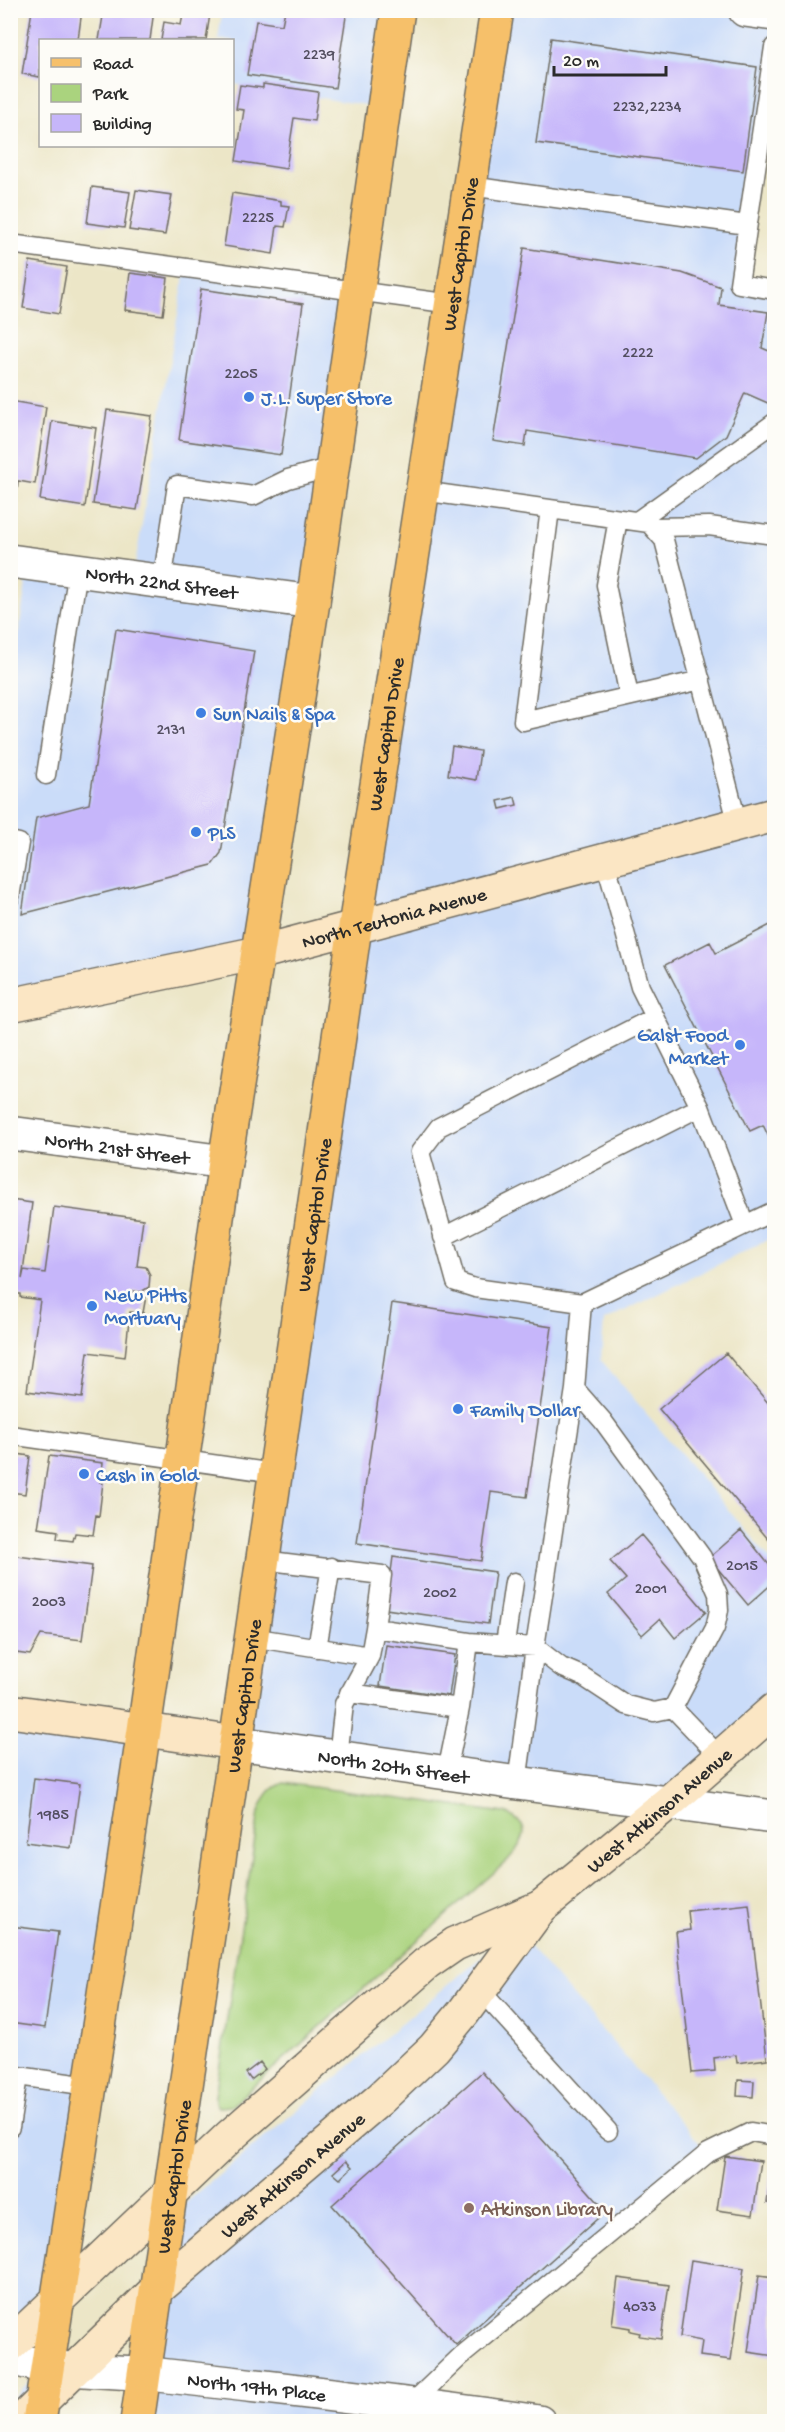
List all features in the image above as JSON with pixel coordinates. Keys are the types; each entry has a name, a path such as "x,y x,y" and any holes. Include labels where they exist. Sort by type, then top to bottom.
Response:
{"main road":[{"path":"41,2410 61,2367 57,2299 144,1730 225,1162 313,602 398,10"},
{"name":"West Capitol Drive","path":"137,2421 168,2194 237,1743 355,927 497,10"}],"street":[{"path":"745,10 774,14"},
{"name":"North 22nd Street","path":"10,561 313,602"},
{"name":"North Teutonia Avenue","path":"10,1005 258,953 774,815"},
{"name":"North 21st Street","path":"10,1133 225,1162"},
{"name":"West Atkinson Avenue","path":"61,2367 155,2291 380,2099 434,2048 541,1907 669,1802 774,1710"},
{"name":"North 20th Street","path":"10,1711 774,1817"},
{"name":"West Atkinson Avenue","path":"10,2345 246,2122 426,1964 464,1940 541,1907"},
{"name":"North 19th Place","path":"10,2357 19,2361 61,2367 144,2373 409,2413 539,2421"},
{"path":"20,2421 41,2410"}],"lane":[{"path":"774,46 739,284 774,290"},
{"path":"470,186 747,225"},
{"path":"10,244 452,304"},
{"path":"645,524 774,423"},
{"path":"162,582 177,485 253,496 288,479 332,467"},
{"path":"422,491 645,524 709,526 774,535"},
{"path":"550,509 523,721 701,680"},
{"path":"618,519 606,585 629,696"},
{"path":"645,524 664,540 738,825"},
{"path":"46,775 78,570"},
{"path":"10,842 19,843 10,897"},
{"path":"605,860 640,987 700,1107 745,1225"},
{"path":"655,1017 439,1127 420,1152 456,1282 474,1288 582,1303 774,1211"},
{"path":"443,1237 700,1107"},
{"path":"517,1783 535,1647 575,1389 582,1303"},
{"path":"575,1389 603,1421 702,1557 718,1594 720,1610 715,1628 673,1708"},
{"path":"10,1435 275,1473"},
{"path":"263,1560 382,1575 370,1656 344,1704 338,1757"},
{"path":"316,1648 331,1567"},
{"path":"505,1644 514,1582"},
{"path":"375,1628 469,1642 535,1647 561,1667 582,1676 626,1706 654,1712 673,1708"},
{"path":"251,1637 370,1656"},
{"path":"447,1772 460,1708 469,1642"},
{"path":"349,1693 460,1708"},
{"path":"673,1708 719,1756"},
{"path":"480,1990 608,2131"},
{"path":"10,2127 18,2076 89,2086"},
{"path":"409,2413 460,2357 708,2153 751,2132 774,2136"}],"shaded area":[{"path":"745,10 774,14 774,47 739,284 774,290 774,1237 604,1321 601,1360 774,1564 774,1710 669,1802 237,1743 497,11"},
{"path":"222,11 398,11 384,108 234,84 234,39 218,39"},
{"path":"186,267 358,290 258,953 11,1005 11,683 29,564 133,577"},
{"path":"11,1711 144,1730 39,2421 11,2421 11,2401 47,2365 11,2352"},
{"path":"515,1929 708,2153 460,2357 408,2421 137,2422 165,2220"}],"green space":[{"path":"283,1783 505,1813 520,1823 524,1835 507,1861 231,2106 218,2107 215,2103 215,2096 259,1812 268,1794"}],"building":[{"path":"32,10 82,10 78,39 39,39 39,77 22,74"},
{"path":"104,10 154,10 150,39 99,39"},
{"path":"184,10 210,14 206,39 161,39 164,22 181,25"},
{"path":"285,10 347,10 335,88 247,75 256,21 282,25"},
{"path":"551,38 757,67 743,171 536,143"},
{"path":"263,84 318,92 314,121 294,118 286,169 236,161 244,110 236,109 240,85 263,88"},
{"path":"92,187 130,192 124,228 87,223"},
{"path":"136,190 172,195 165,235 129,230"},
{"path":"232,193 281,201 281,205 289,206 285,227 277,226 273,254 224,246"},
{"path":"524,248 682,273 721,287 719,305 768,312 762,348 774,353 774,394 770,404 745,393 726,435 696,458 527,431 525,446 493,441"},
{"path":"30,261 67,267 59,314 23,308"},
{"path":"130,273 168,278 163,315 125,310"},
{"path":"201,289 303,304 281,455 179,440"},
{"path":"10,401 46,407 35,484 18,481 17,494 10,493"},
{"path":"107,410 152,416 137,510 93,504"},
{"path":"52,421 96,428 85,507 40,500"},
{"path":"116,629 254,651 221,853 212,865 22,914 36,818 89,804"},
{"path":"452,746 480,751 476,780 448,775"},
{"path":"515,797 517,805 500,809 498,801"},
{"name":"Galst Food Market","path":"774,923 774,1148 763,1125 750,1131 665,965 710,942 716,953"},
{"name":"New Pitts Mortuary","path":"10,1200 32,1203 22,1279 24,1270 45,1273 54,1207 143,1219 137,1266 146,1267 150,1275 149,1287 141,1292 133,1291 133,1294 146,1296 143,1313 130,1312 125,1357 88,1352 82,1398 27,1391 40,1300 20,1297 20,1294 10,1292"},
{"name":"Family Dollar","path":"392,1303 552,1327 527,1497 491,1492 481,1561 357,1543"},
{"path":"726,1353 774,1410 774,1546 659,1409"},
{"path":"10,1453 30,1456 25,1494 10,1492"},
{"path":"49,1456 103,1463 99,1516 96,1515 93,1535 75,1533 73,1541 57,1539 58,1531 38,1528"},
{"path":"741,1530 774,1571 774,1582 748,1605 709,1558"},
{"path":"641,1535 706,1612 675,1638 660,1619 642,1635 608,1594 626,1579 610,1561"},
{"path":"10,1555 92,1566 82,1640 41,1635 30,1655 10,1652"},
{"path":"393,1557 495,1572 488,1624 386,1609"},
{"path":"386,1645 455,1655 449,1696 380,1686"},
{"path":"34,1778 80,1784 71,1848 26,1842"},
{"path":"749,1904 767,2059 737,2063 736,2055 714,2058 715,2071 692,2073 676,1932 690,1930 688,1911"},
{"path":"10,1926 58,1932 45,2028 10,2023"},
{"path":"260,2062 265,2069 251,2080 246,2073"},
{"name":"Atkinson Library","path":"482,2072 606,2211 456,2345 332,2205"},
{"path":"738,2080 754,2081 753,2097 737,2096"},
{"path":"725,2156 761,2161 753,2215 717,2210"},
{"path":"774,2158 774,2204 767,2203"},
{"path":"346,2161 352,2167 340,2179 333,2173"},
{"path":"691,2260 744,2268 731,2360 700,2356 702,2341 680,2337"},
{"path":"759,2275 774,2277 774,2356 748,2352"},
{"path":"618,2278 669,2285 661,2339 639,2336 640,2333 630,2331 630,2328 612,2325"}],"place":[{"name":"J.L. Super Store","path":"249,397"},
{"name":"Sun Nails & Spa","path":"201,713"},
{"name":"PLS","path":"196,832"},
{"name":"Galst Food Market","path":"740,1045"},
{"name":"New Pitts Mortuary","path":"92,1306"},
{"name":"Family Dollar","path":"458,1409"},
{"name":"Cash in Gold","path":"84,1474"},
{"name":"Atkinson Library","path":"469,2208"}]}
